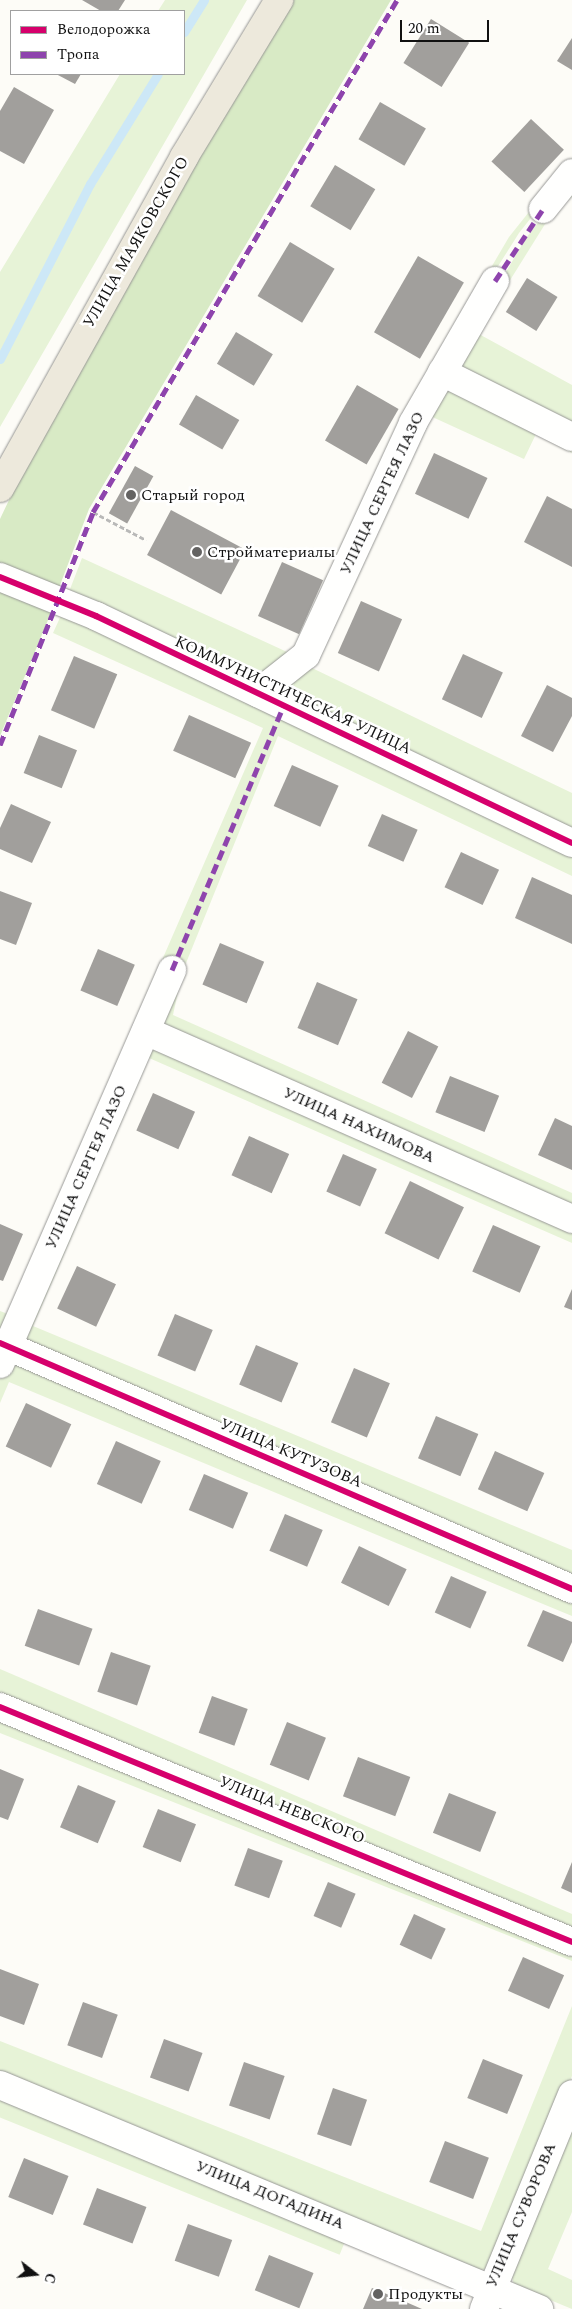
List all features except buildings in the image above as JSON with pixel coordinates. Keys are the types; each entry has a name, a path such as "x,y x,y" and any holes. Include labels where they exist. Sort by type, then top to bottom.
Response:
{"main road":[{"name":"УЛИЦА МАЯКОВСКОГО","path":"0,488 184,157 279,0"}],"street":[{"path":"543,209 572,173"},
{"name":"УЛИЦА СЕРГЕЯ ЛАЗО","path":"258,693 306,655 413,423 494,281"},
{"path":"442,372 572,438"},
{"name":"КОММУНИСТИЧЕСКАЯ УЛИЦА","path":"0,577 96,616 572,843"},
{"name":"УЛИЦА СЕРГЕЯ ЛАЗО","path":"3,1351 172,970"},
{"name":"УЛИЦА НАХИМОВА","path":"146,1031 572,1218"},
{"name":"УЛИЦА КУТУЗОВА","path":"3,1351 572,1589"},
{"name":"УЛИЦА НЕВСКОГО","path":"0,1707 572,1942"},
{"name":"УЛИЦА ДОГАДИНА","path":"0,2085 348,2226 487,2299 539,2309"},
{"name":"УЛИЦА СУВОРОВА","path":"487,2299 572,2094"}],"path":[{"path":"93,512 146,540"}],"green space":[{"path":"165,0 247,0 0,427 0,272 119,75 185,75 185,10 159,10"},
{"path":"291,0 391,0 89,509 57,593 0,566 0,519 28,460 182,181"},
{"path":"572,158 572,166 519,233 478,298 298,657 411,404 509,237"},
{"path":"572,180 572,197 552,213 477,333 572,385 572,431 449,369 526,238"},
{"path":"446,379 572,443 572,453 536,434 524,459 428,415 312,668 572,793 572,834 277,693"},
{"path":"82,558 298,657 253,684 67,597"},
{"path":"0,586 53,608 0,736"},
{"path":"63,611 572,854 572,876 278,736 182,973 173,1015 572,1193 572,1213 153,1029 0,1333 0,1311 8,1314 263,728 53,633"},
{"path":"150,1038 572,1224 572,1243 149,1058 33,1326 572,1550 572,1582 17,1340"},
{"path":"10,1355 572,1596 572,1616 9,1382 0,1403 0,1379"},
{"path":"0,1669 572,1914 572,1935 0,1700"},
{"path":"0,1714 572,1949 572,1961 0,1733"},
{"path":"572,2006 572,2076 493,2265 480,2271 0,2073 0,2041 481,2231"},
{"path":"0,2097 347,2237 340,2255 0,2117"},
{"path":"572,2117 572,2212 548,2269 572,2280 572,2309 514,2285 509,2266"}],"waterway":[{"path":"185,30 204,0"},
{"path":"0,359 90,184 157,75"}],"marked path":[{"path":"0,745 93,512 397,0"},
{"path":"495,281 543,209"},
{"path":"172,970 284,705"}],"cycle path":[{"path":"0,577 96,616 572,843"},
{"path":"0,1343 572,1589"},
{"path":"0,1707 572,1942"}],"place":[{"name":"Старый город","path":"131,495"},
{"name":"Стройматериалы","path":"197,552"},
{"name":"Продукты","path":"378,2294"}]}
